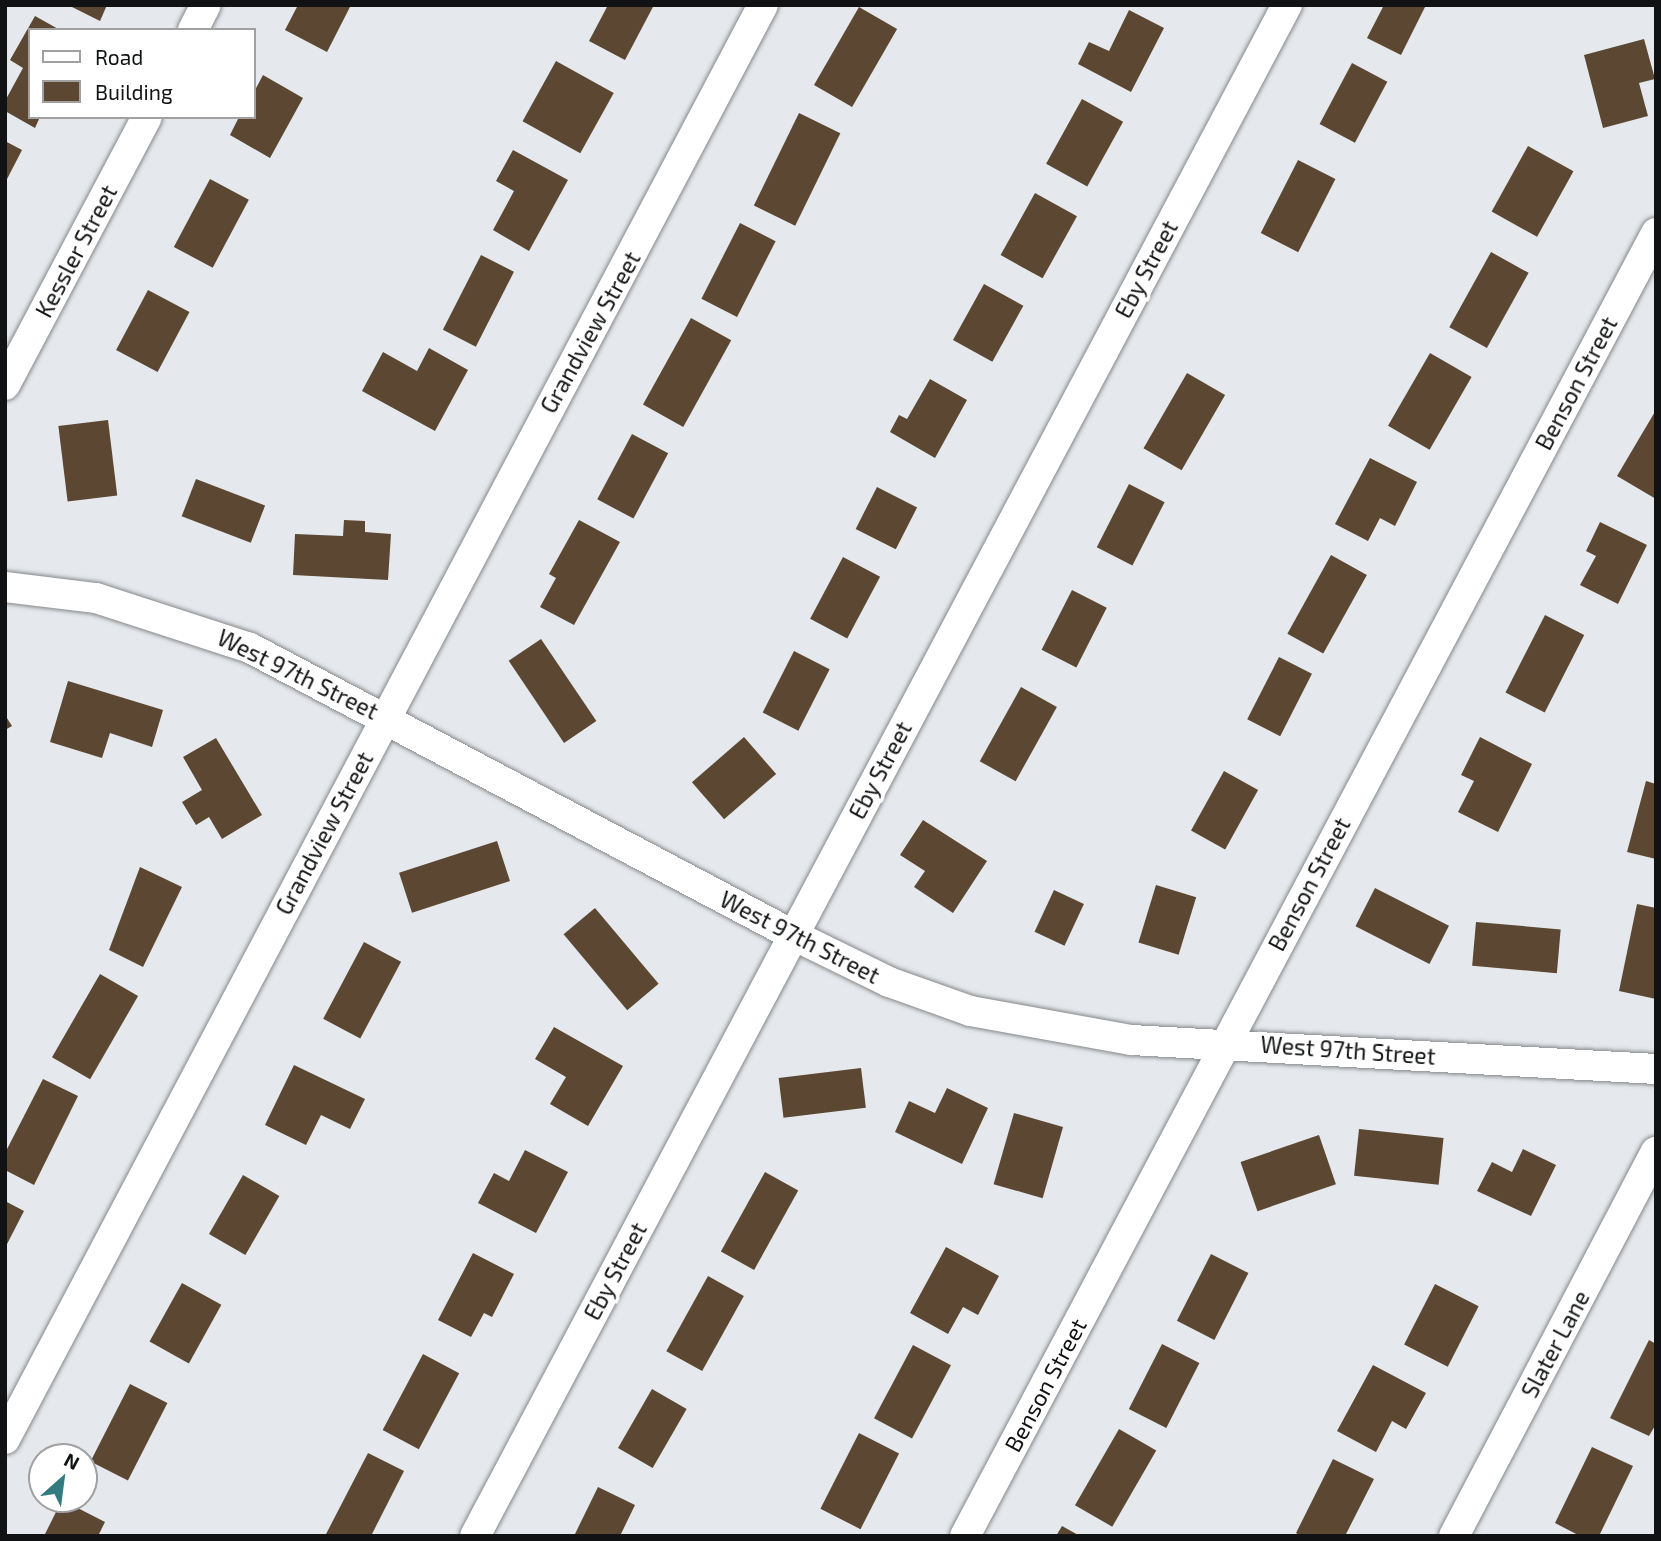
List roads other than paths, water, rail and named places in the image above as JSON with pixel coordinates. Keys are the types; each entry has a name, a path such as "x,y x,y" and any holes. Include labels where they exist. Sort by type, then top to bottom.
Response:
{"street":[{"path":"194,28 206,5"},
{"name":"Grandview Street","path":"5,1439 763,5"},
{"name":"Eby Street","path":"475,1536 1287,5"},
{"name":"Kessler Street","path":"5,384 146,119"},
{"name":"Benson Street","path":"965,1536 1656,233"},
{"name":"West 97th Street","path":"5,587 96,598 166,615 250,648 793,935 889,982 970,1011 1130,1040 1226,1042 1656,1069"},
{"name":"Slater Lane","path":"1454,1536 1656,1152"}]}
